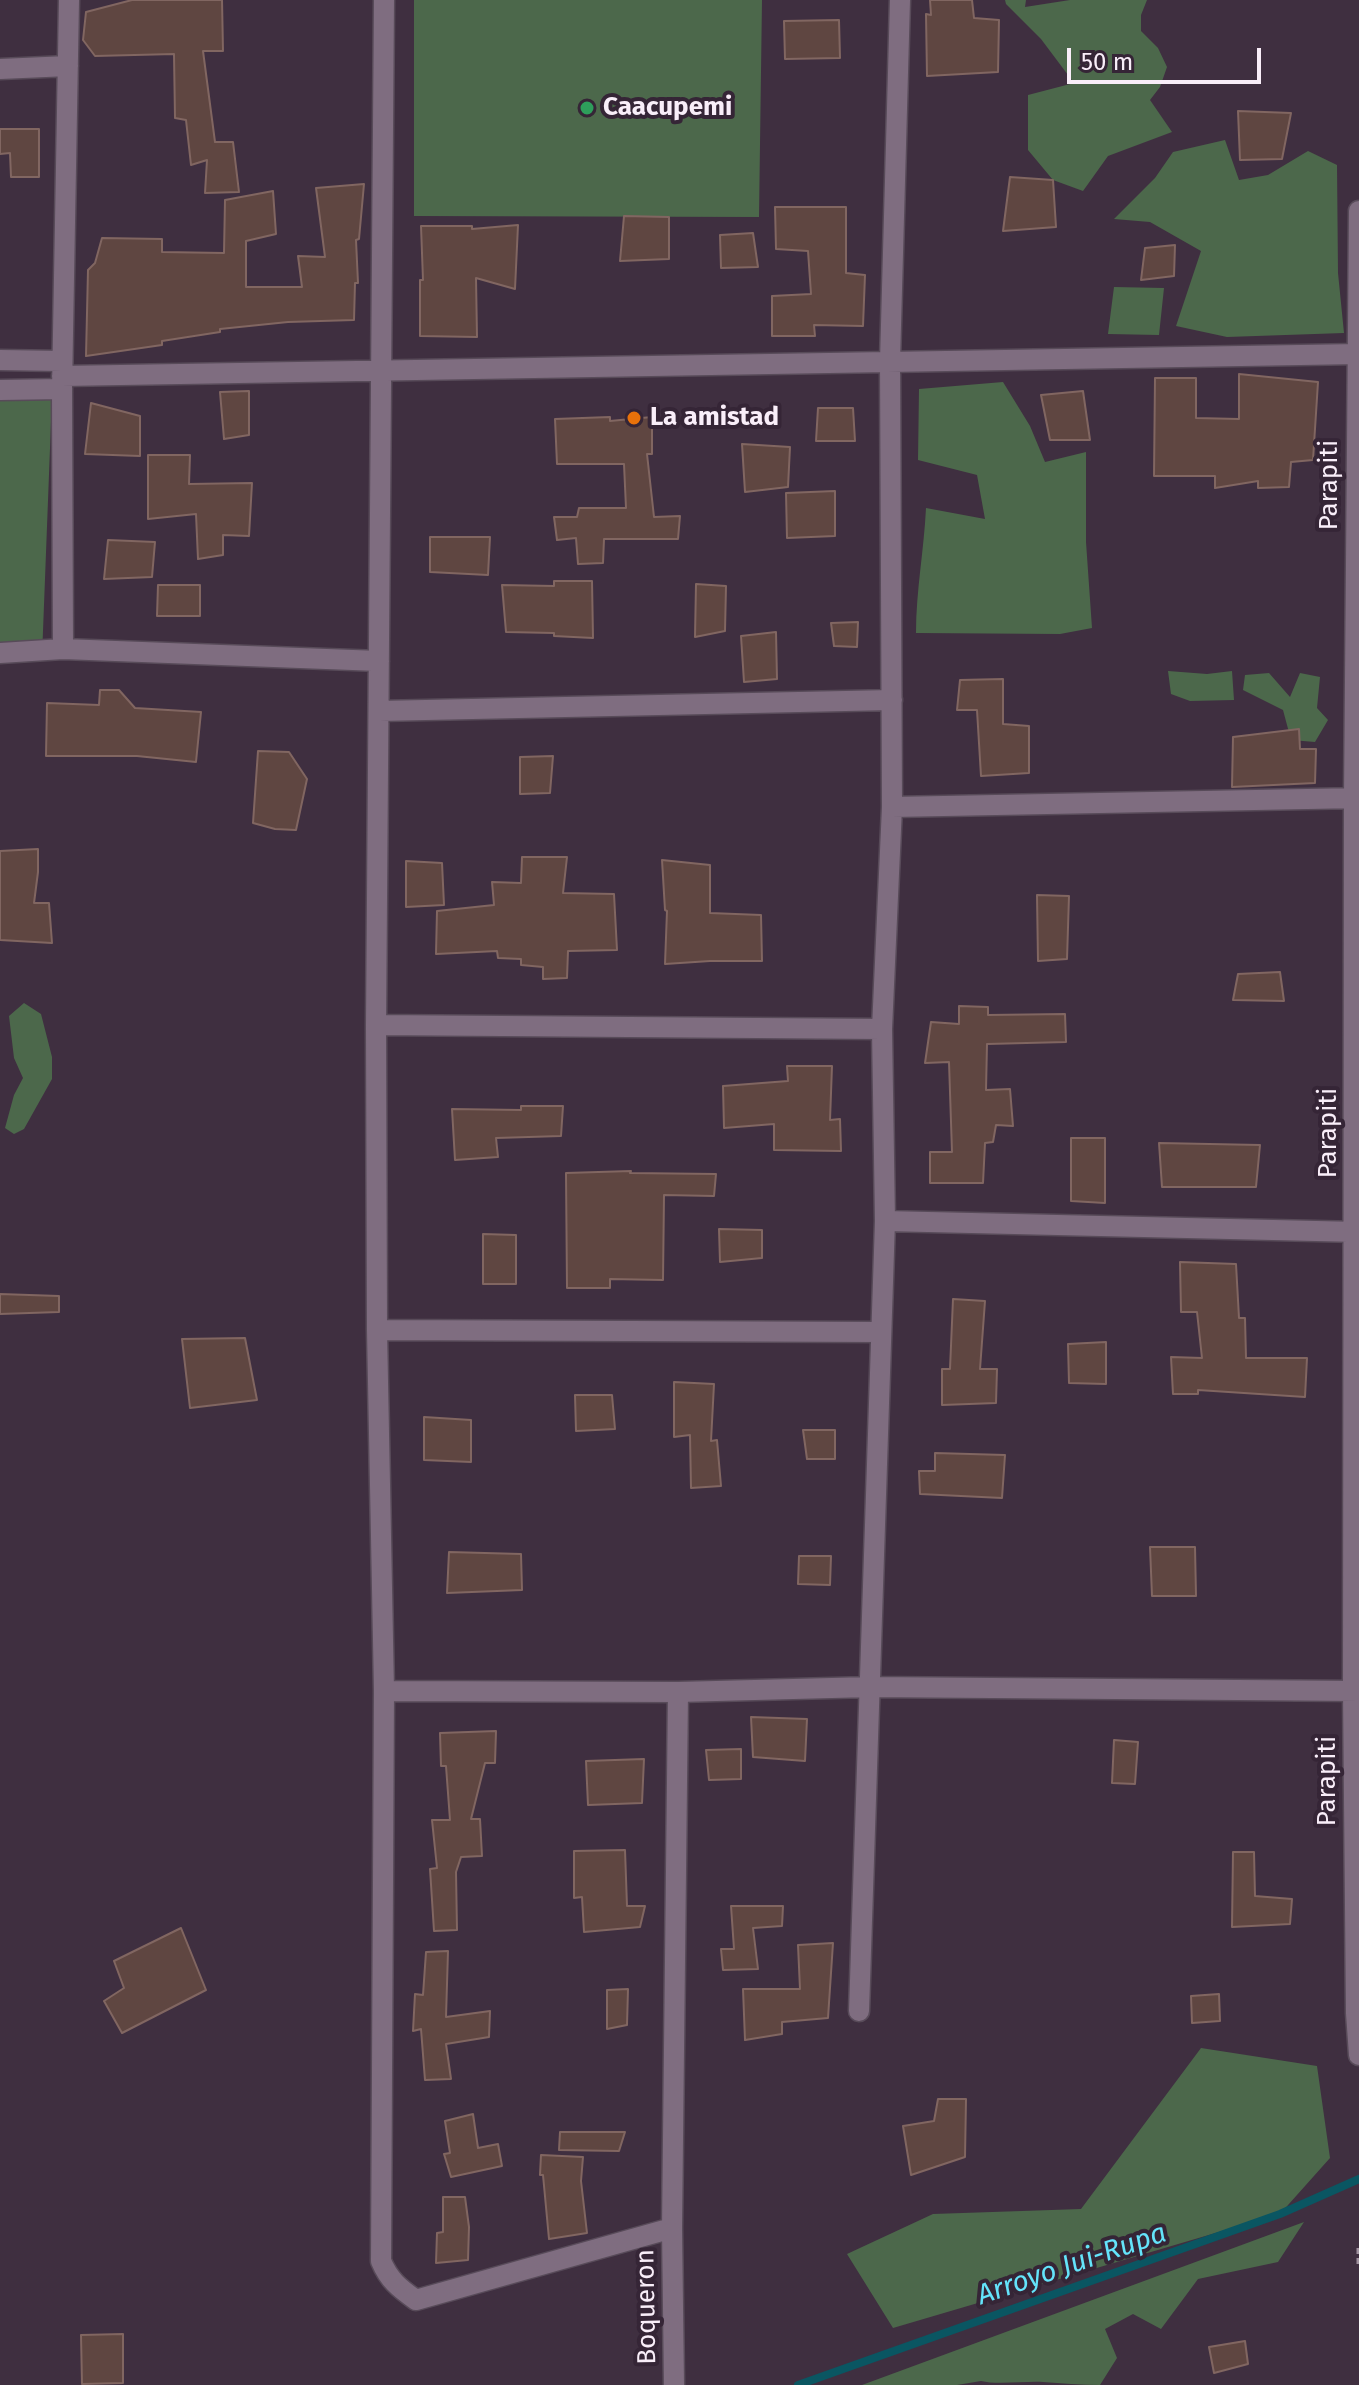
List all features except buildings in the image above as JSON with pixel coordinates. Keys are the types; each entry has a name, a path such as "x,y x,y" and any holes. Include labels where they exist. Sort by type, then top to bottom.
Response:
{"street":[{"path":"63,649 62,375 69,0"},
{"path":"384,0 376,1025 377,1330 384,1691 381,2261 396,2287 416,2300 672,2228"},
{"path":"859,2011 885,1221 882,1029 892,807 890,361 900,0"},
{"path":"0,69 68,66"},
{"name":"Parapiti","path":"1359,211 1356,1691 1356,2013 1359,2055"},
{"path":"0,390 62,375 1358,354"},
{"path":"0,360 62,375"},
{"path":"0,653 63,649 379,661"},
{"path":"379,711 892,700"},
{"path":"892,807 1357,798"},
{"path":"376,1025 882,1029"},
{"path":"885,1221 1357,1232"},
{"path":"377,1330 881,1332"},
{"path":"384,1691 678,1692 870,1687 1356,1691"},
{"name":"Boqueron","path":"674,2385 672,2228 678,1692"}],"path":[{"path":"1359,2248 1359,2267"}],"green space":[{"name":"Caacupemi","path":"414,0 762,0 759,217 414,216"},
{"path":"1005,0 1026,0 1025,7 1070,0 1147,0 1141,15 1141,31 1158,48 1167,67 1160,87 1150,100 1172,132 1108,156 1083,191 1053,180 1028,150 1028,95 1074,83 1041,39"},
{"path":"1225,140 1239,180 1268,175 1308,151 1337,165 1338,273 1344,333 1227,337 1176,326 1201,251 1150,222 1114,219 1155,178 1173,152"},
{"path":"1114,287 1164,288 1159,335 1108,334"},
{"path":"1003,382 1030,426 1045,462 1086,452 1086,542 1092,628 1060,634 916,633 926,508 985,519 977,475 918,460 919,389"},
{"path":"0,396 52,396 42,657 0,657"},
{"path":"1168,671 1207,674 1232,671 1234,700 1190,701 1171,694"},
{"path":"1269,673 1290,697 1300,673 1320,677 1317,708 1328,720 1315,742 1291,740 1283,710 1243,690 1245,675"},
{"path":"24,1003 41,1014 52,1057 52,1079 24,1129 14,1134 5,1128 14,1095 23,1078 14,1058 9,1016"},
{"path":"1201,2048 1317,2066 1330,2158 1280,2214 893,2328 847,2254 933,2214 1081,2209"},
{"path":"1304,2222 1278,2262 1198,2279 1161,2329 1133,2314 1105,2329 1117,2358 1100,2385 981,2381 957,2385 862,2385"}],"waterway":[{"name":"Arroyo Jui-Rupa","path":"798,2385 1280,2214 1359,2179"}],"place":[{"name":"Caacupemi","path":"587,108"},
{"name":"La amistad","path":"634,418"}]}
